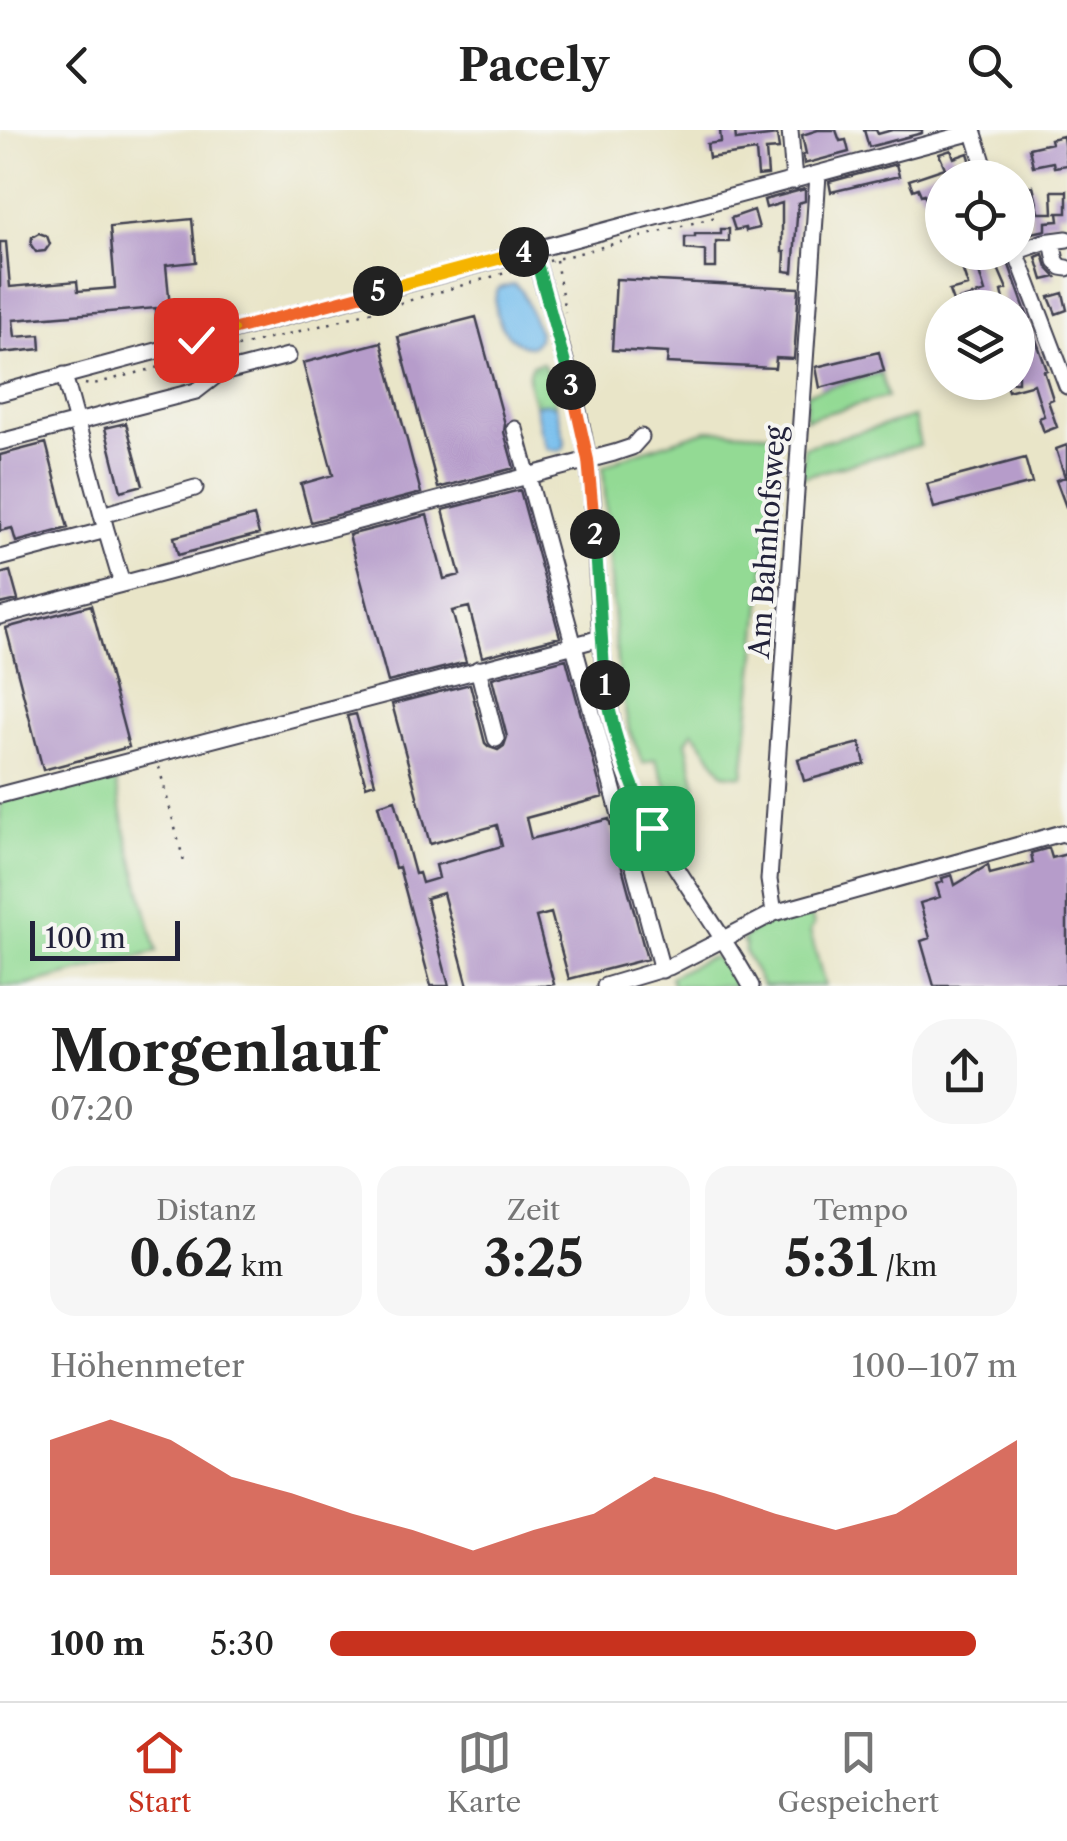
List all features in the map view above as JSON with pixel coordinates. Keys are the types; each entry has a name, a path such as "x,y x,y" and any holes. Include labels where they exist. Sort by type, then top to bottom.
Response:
{"street":[{"path":"790,130 794,181"},
{"path":"0,393 66,379 533,249 912,152 973,131 982,160"},
{"name":"Am Bahnhofsweg","path":"774,913 769,880 818,175"},
{"path":"1035,247 1060,240 1056,261 1067,268"},
{"path":"533,249 588,460 609,710 627,774 652,828 751,986"},
{"path":"1024,270 1067,386"},
{"path":"0,442 196,392 218,374 288,356"},
{"path":"66,379 122,584"},
{"path":"515,429 662,970"},
{"path":"0,616 632,448 640,437"},
{"path":"0,556 104,523 195,488"},
{"path":"0,795 601,638"},
{"path":"478,669 496,740"},
{"path":"609,986 662,970 774,913 1067,834"}],"path":[{"path":"568,326 556,260 702,220"},
{"path":"66,379 90,386 522,268"},
{"path":"155,754 184,862"}],"green space":[{"path":"543,363 556,407 548,403 535,405 530,390 532,365"},
{"path":"881,373 887,397 805,419 807,393"},
{"path":"914,417 920,445 801,477 804,447"},
{"path":"707,430 779,434 743,776 724,774 693,731 686,741 696,787 670,793 655,759 643,763 629,729 618,677 603,467"},
{"path":"114,772 157,952 24,986 0,986 0,800"},
{"path":"806,909 814,925 810,931 825,986 763,986 742,942 762,924"},
{"path":"713,957 725,964 742,986 673,986 670,977"}],"water":[{"path":"514,284 522,291 539,333 531,346 514,340 497,315 499,288"},
{"path":"548,403 556,407 565,441 559,451 547,449 541,434 535,405"}],"building":[{"path":"720,130 735,130 736,140 777,135 779,149 766,150 768,175 758,176 756,151 709,158 707,144 721,142"},
{"path":"836,130 840,141 846,140 849,152 804,164 802,135"},
{"path":"864,130 876,130 878,134 892,130 922,133 869,147"},
{"path":"1063,136 1067,165 1054,167 1053,162 1035,166 1029,148 1051,143 1050,139"},
{"path":"951,150 954,158 968,153 970,160 942,160 939,154"},
{"path":"896,164 899,176 831,192 829,182"},
{"path":"925,175 925,196 918,188 913,190 909,180"},
{"path":"805,189 805,201 798,203 793,272 784,271 782,203 766,208 764,200"},
{"path":"1052,191 1067,191 1067,213 1058,213 1059,221 1046,222 1046,230 1035,232 1035,195 1039,213 1053,213"},
{"path":"754,210 759,228 735,230 731,218"},
{"path":"192,219 196,262 166,265 171,318 156,320 156,308 13,320 15,337 40,335 41,349 0,353 0,242 6,242 10,287 77,281 78,291 115,288 110,227"},
{"path":"721,229 729,229 729,242 716,242 716,268 705,268 705,251 685,249 685,237 721,234"},
{"path":"39,233 47,236 50,244 45,251 36,252 31,245 32,237"},
{"path":"1043,254 1056,277 1043,280 1036,257"},
{"path":"963,270 978,270 984,290 953,290 968,286"},
{"path":"999,270 1011,270 1018,290 1007,289"},
{"path":"616,279 799,288 794,359 776,358 775,368 667,363 668,353 612,350"},
{"path":"1063,293 1067,310 1056,314 1049,297"},
{"path":"476,317 514,468 438,488 398,337"},
{"path":"1035,337 1047,370 1044,371 1053,399 1048,401 1057,427 1044,432 1039,418 1044,416 1035,387"},
{"path":"381,342 421,493 311,522 301,484 333,475 303,363"},
{"path":"879,352 884,371 820,388 816,367"},
{"path":"126,423 143,485 121,491 105,428"},
{"path":"46,443 68,528 16,542 12,528 0,531 0,455"},
{"path":"1067,445 1066,507 1056,480 1065,477 1056,449"},
{"path":"1025,458 1032,483 934,508 927,484"},
{"path":"520,490 560,637 482,657 469,607 452,611 466,662 388,682 349,535 427,515 444,579 460,575 443,510"},
{"path":"254,516 259,534 178,555 174,537"},
{"path":"10,571 18,600 0,604 0,574"},
{"path":"91,605 129,747 43,770 6,628"},
{"path":"566,659 603,797 526,818 531,839 609,819 647,959 569,979 551,913 536,917 554,984 468,986 443,893 426,898 449,986 431,986 378,805 395,800 415,874 419,873 422,883 439,878 436,865 502,846 497,825 430,844 392,704 470,684 485,743 498,750 507,737 492,678"},
{"path":"356,714 375,783 366,786 347,716"},
{"path":"860,743 865,764 804,781 798,759"},
{"path":"1049,848 1052,858 1067,854 1067,986 934,986 921,941 930,938 920,903 940,897 936,884 943,882 942,878 952,875 955,885 988,865 990,874 1033,863 1031,853"}],"route":[{"path":"196,340 533,249 588,460 609,710 627,774 652,828"}]}
